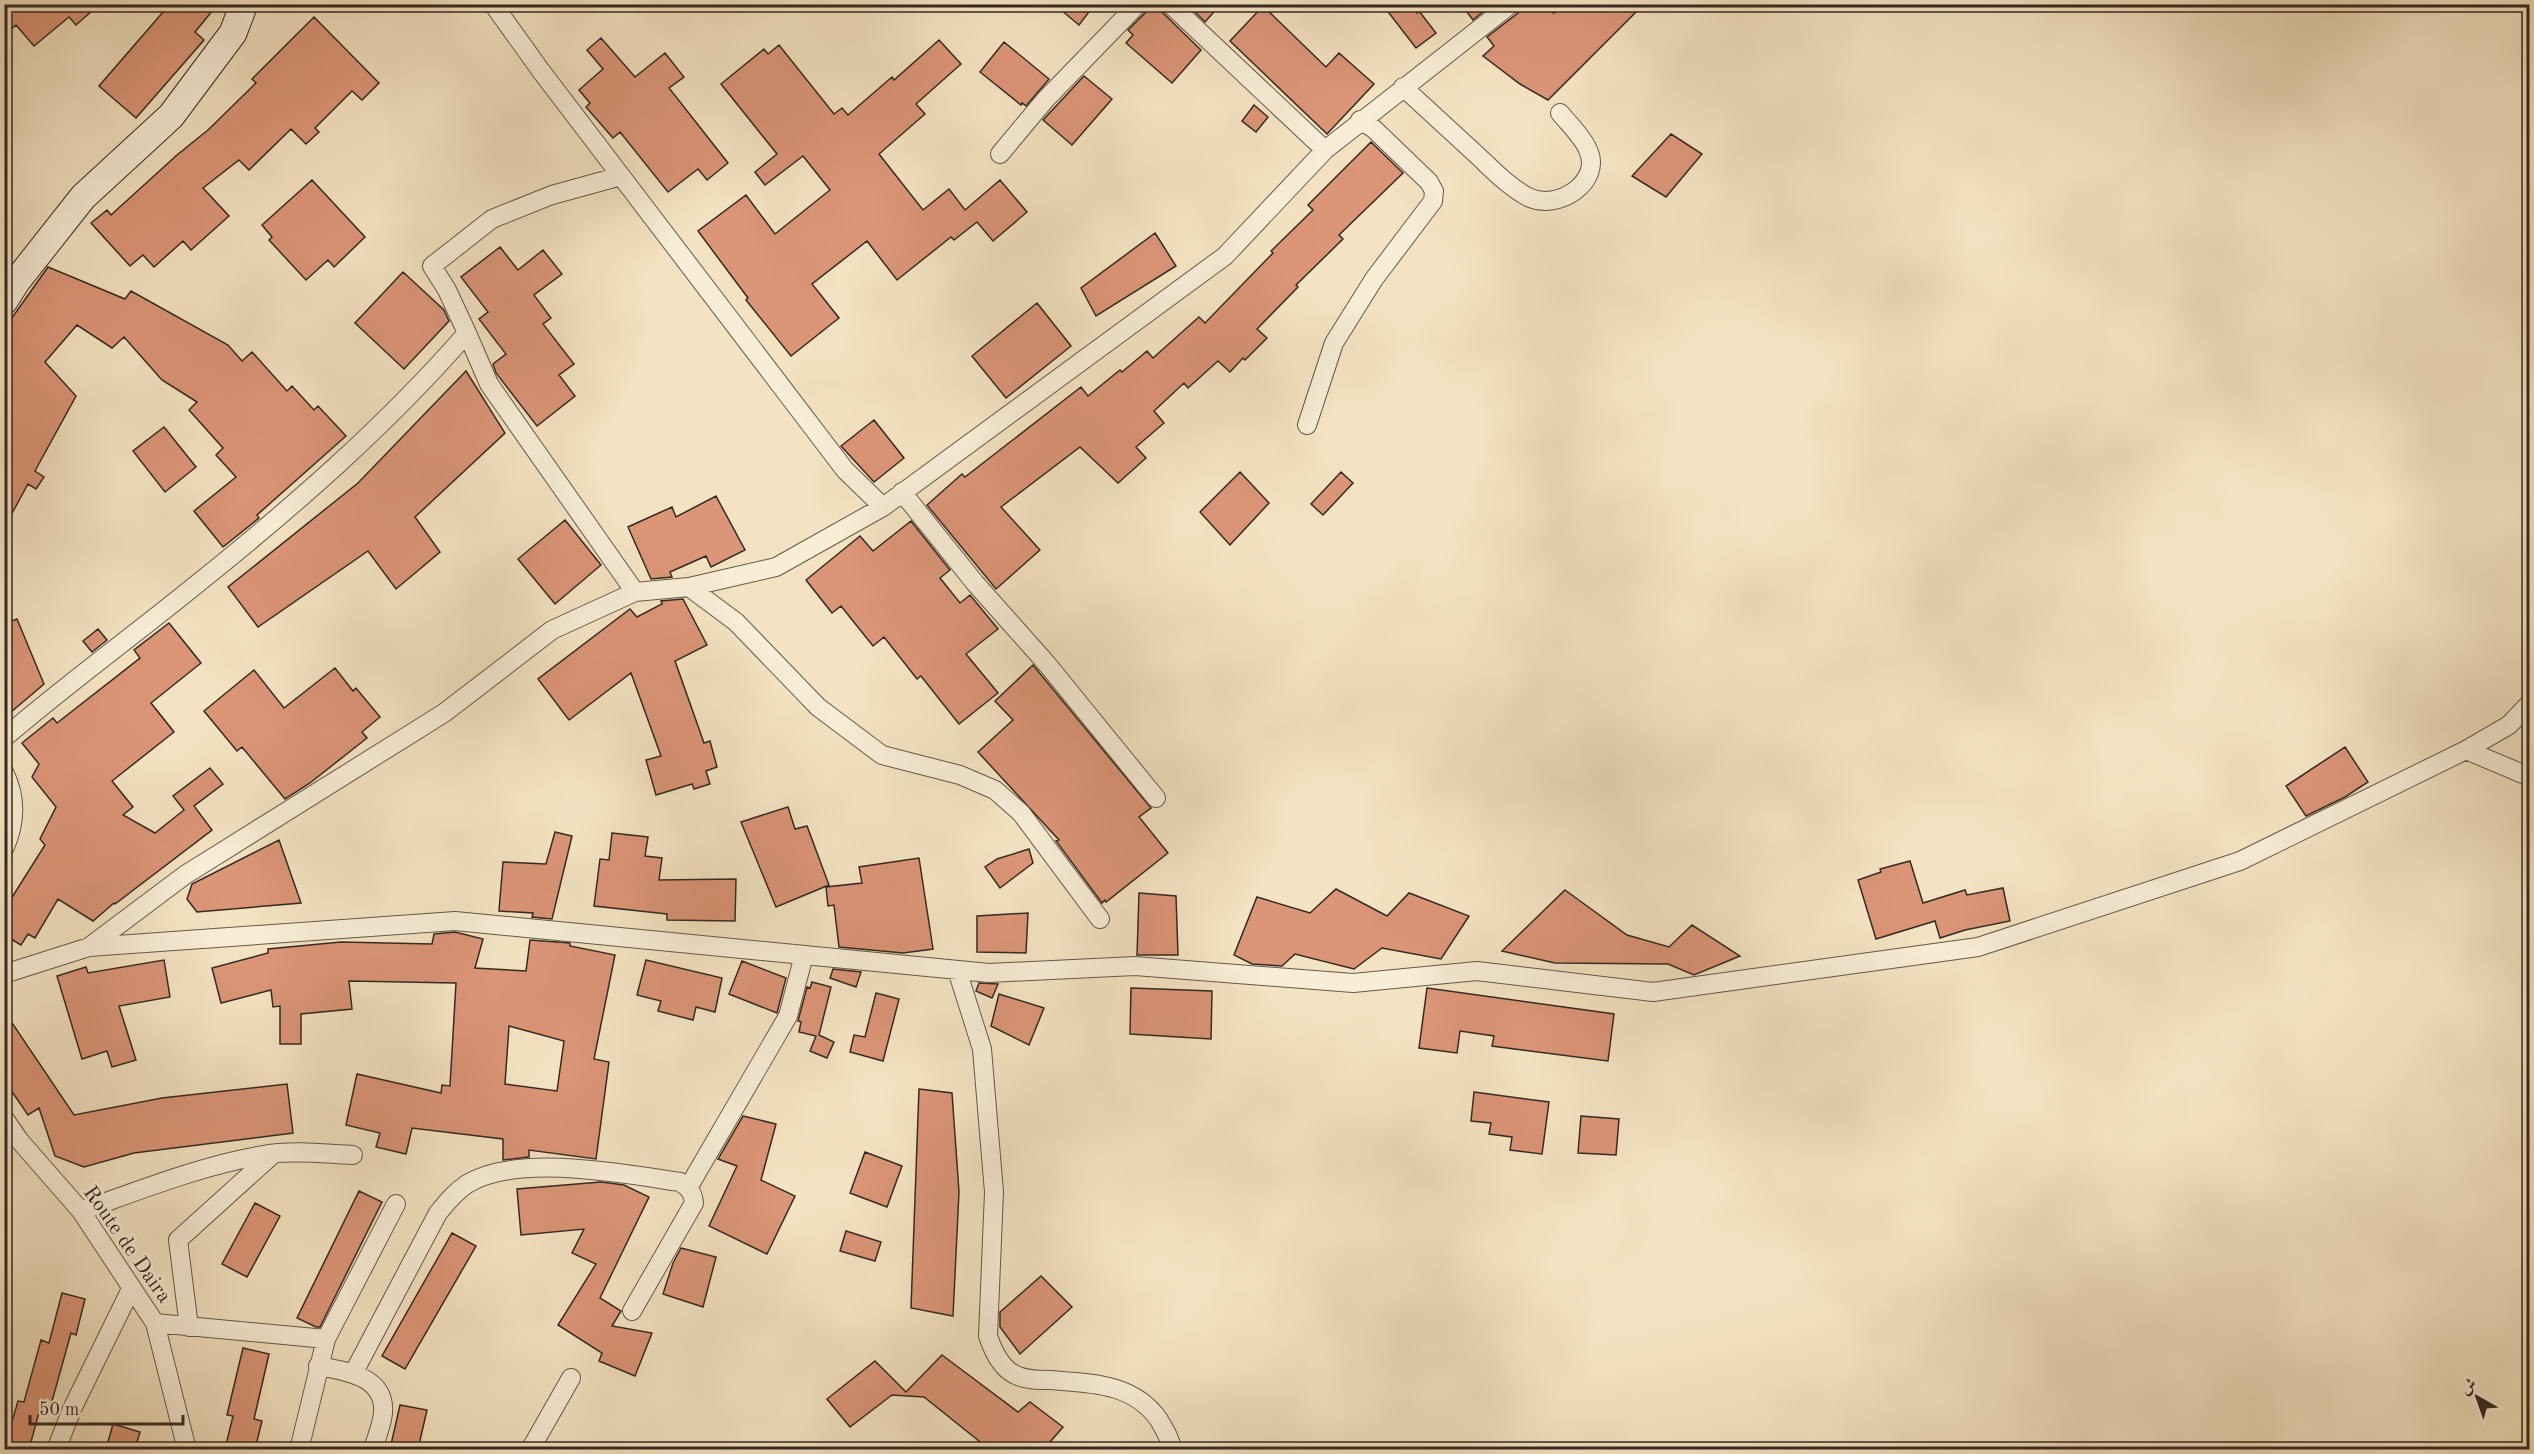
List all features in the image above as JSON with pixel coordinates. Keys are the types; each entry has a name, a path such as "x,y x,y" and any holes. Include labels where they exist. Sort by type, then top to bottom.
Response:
{"street":[{"path":"4,301 16,282 83,197 171,116 232,33 244,4"},
{"path":"493,4 845,470 883,507"},
{"path":"1000,154 1045,100 1138,4"},
{"path":"1170,4 1325,150"},
{"path":"89,947 185,875 444,713 552,630 635,592 689,587 776,567 883,507 1225,256 1325,150 1360,120 1511,4"},
{"path":"1403,87 1503,179 1526,196 1540,202 1558,201 1574,192 1585,180 1591,165 1589,150 1560,113"},
{"path":"1307,425 1334,343 1374,279 1433,201 1434,191 1429,182 1374,129 1360,120"},
{"path":"621,176 552,195 492,219 432,266 447,290 489,384 635,592"},
{"path":"4,738 66,686 196,585 310,489 394,413 467,333"},
{"path":"902,492 975,583 1047,664 1156,798"},
{"path":"689,587 736,621 818,707 882,755 960,775 995,790 1021,813 1100,919"},
{"path":"4,974 89,947 455,921 989,973 1136,966 1353,983 1477,970 1653,992 1978,947 2240,861 2466,750 2510,725 2529,703"},
{"path":"2466,750 2529,777"},
{"path":"4,772 10,784 15,810 11,836 4,849"},
{"path":"688,1188 788,1016 804,955"},
{"path":"957,970 982,1049 994,1192 988,1336 993,1351 1003,1365 1016,1376 1093,1383 1133,1395 1153,1412 1166,1432 1172,1449"},
{"name":"Route de Daira","path":"4,1118 19,1140 81,1211 155,1323 187,1449"},
{"path":"189,1326 178,1240 273,1154"},
{"path":"81,1211 191,1171 273,1154 353,1155"},
{"path":"354,1372 438,1213 451,1196 468,1183 486,1175 517,1169 590,1169 680,1182 688,1188 693,1194 694,1203 689,1214 632,1311"},
{"path":"299,1449 326,1339 396,1204"},
{"path":"56,1449 72,1409 131,1289"},
{"path":"155,1323 326,1339"},
{"path":"318,1366 354,1372 368,1380 382,1400 383,1413 373,1449"},
{"path":"530,1449 571,1378"}],"building":[{"path":"4,4 100,4 76,25 69,17 34,46 16,25 4,35"},
{"path":"170,4 218,4 195,32 204,40 136,118 99,86"},
{"path":"1054,4 1095,4 1079,25"},
{"path":"1149,4 1159,4 1162,12 1201,50 1172,83 1126,43 1133,35 1128,30 1146,12"},
{"path":"1187,4 1221,4 1205,22"},
{"path":"1382,4 1410,4 1417,13 1419,11 1436,33 1416,48"},
{"path":"1461,4 1492,4 1473,20"},
{"path":"1522,4 1534,4 1554,13 1561,4 1644,4 1548,100 1520,84 1483,56 1494,46 1487,37 1518,13"},
{"path":"1263,6 1326,67 1339,53 1374,84 1327,134 1230,41"},
{"path":"314,17 379,83 362,100 352,91 315,128 319,132 306,144 291,129 249,170 239,160 203,188 229,216 191,250 183,241 154,267 143,255 130,266 91,223 107,210 111,215 208,130 256,83 252,79"},
{"path":"601,38 635,77 665,53 684,77 669,88 728,163 707,180 698,169 668,192 620,132 613,138 586,107 590,103 579,90 603,69 587,50"},
{"path":"939,40 961,64 916,104 925,114 879,154 923,210 949,189 965,210 1000,180 1027,212 993,241 977,222 954,240 951,237 897,280 867,241 812,284 839,318 791,356 746,300 748,298 698,231 746,195 775,234 830,190 803,156 765,185 755,172 777,154 721,84 764,49 768,54 779,45 834,114 842,108 848,115 892,77 894,80"},
{"path":"1004,42 1049,79 1026,106 1022,103 1021,105 980,72"},
{"path":"1084,76 1112,99 1072,145 1043,120"},
{"path":"1254,105 1268,117 1256,132 1242,121"},
{"path":"1671,134 1702,154 1666,197 1632,176"},
{"path":"1371,142 1403,173 1339,235 1343,239 1296,285 1298,287 1257,329 1267,338 1245,360 1243,358 1230,372 1218,361 1188,388 1184,383 1154,411 1164,423 1136,447 1146,458 1118,483 1080,447 1001,507 1040,550 996,589 927,505 962,474 965,477 1081,387 1088,396 1147,351 1153,358 1199,317 1205,323 1273,253 1271,251 1313,210 1308,205"},
{"path":"312,180 365,237 334,267 328,260 306,280 269,240 272,237 262,225"},
{"path":"1155,233 1176,266 1096,316 1081,288"},
{"path":"500,247 518,270 543,250 562,274 534,295 551,318 543,324 574,364 559,375 575,396 537,426 496,373 493,364 506,354 479,319 488,312 461,277"},
{"path":"48,267 125,299 131,291 228,345 242,361 252,352 287,391 292,386 314,410 318,406 346,436 257,515 259,518 223,547 194,511 236,477 216,455 223,448 189,410 197,402 162,380 124,337 112,348 77,325 45,362 76,396 35,471 44,477 36,489 28,484 4,528 4,329"},
{"path":"403,272 444,310 449,321 404,369 355,323"},
{"path":"1037,303 1071,346 1006,398 972,356"},
{"path":"466,371 505,433 415,517 440,552 396,589 368,551 258,627 228,587 358,483"},
{"path":"874,420 904,458 874,482 841,446"},
{"path":"164,427 196,467 165,492 133,451"},
{"path":"1240,472 1269,503 1230,545 1200,512"},
{"path":"1341,472 1353,483 1323,515 1311,504"},
{"path":"716,496 745,550 711,567 706,556 670,572 672,577 651,579 628,527 672,507 676,517"},
{"path":"565,520 601,565 555,604 518,559"},
{"path":"911,521 950,570 940,578 960,603 970,595 998,629 966,654 998,693 959,724 921,676 917,679 884,637 873,646 841,606 832,613 806,580 860,536 873,551"},
{"path":"683,599 707,645 675,661 704,743 710,741 717,767 706,771 710,784 694,789 692,784 656,795 646,760 661,756 631,673 569,720 538,679 630,609 637,617 662,604 661,601"},
{"path":"17,619 44,684 4,718 4,624"},
{"path":"169,623 201,663 151,703 174,732 112,781 133,807 123,815 155,833 184,810 173,796 210,768 223,784 194,806 212,830 93,921 58,899 35,938 28,934 21,945 4,935 4,910 45,845 40,839 56,807 32,777 39,764 22,743 53,718 57,723 140,658 134,650"},
{"path":"98,629 107,640 92,652 83,641"},
{"path":"1033,665 1151,808 1139,817 1168,853 1106,902 1105,900 1102,903 1056,841 1059,840 978,752 1013,720 995,701"},
{"path":"335,668 353,691 356,688 380,717 362,732 367,738 310,783 285,799 242,747 237,751 204,711 254,670 284,708"},
{"path":"2345,747 2368,782 2345,797 2306,816 2286,786"},
{"path":"788,807 795,829 807,826 829,885 776,907 741,822"},
{"path":"555,832 572,836 552,919 532,917 533,913 499,911 503,862 546,864"},
{"path":"612,833 648,837 645,856 662,858 659,880 736,879 735,921 667,920 667,914 594,906 600,859 609,860"},
{"path":"279,840 301,903 197,912 187,899 192,884"},
{"path":"1029,849 1033,863 1000,888 985,867 997,859"},
{"path":"919,858 933,949 903,953 839,947 834,905 828,906 826,887 862,883 859,867"},
{"path":"1910,861 1923,903 1965,890 1967,895 2003,888 2010,921 1965,930 1940,938 1935,921 1876,939 1858,880 1881,872 1880,869"},
{"path":"1336,889 1387,916 1409,893 1469,916 1441,959 1382,948 1354,969 1295,954 1282,966 1252,964 1234,955 1257,897 1310,913"},
{"path":"1565,890 1627,935 1669,947 1692,925 1740,956 1694,975 1668,964 1555,963 1502,951"},
{"path":"1139,893 1176,896 1178,955 1137,955"},
{"path":"1028,913 1026,953 977,952 977,916"},
{"path":"455,932 483,939 475,968 526,971 530,940 570,943 570,946 615,955 594,1059 609,1062 596,1159 529,1150 529,1157 503,1160 503,1139 412,1128 406,1154 376,1147 380,1133 346,1125 357,1074 441,1093 442,1085 450,1086 456,983 349,981 352,1009 301,1014 301,1044 280,1044 280,1006 273,1007 271,990 221,1003 212,968 268,953 268,949 341,942 432,944 434,934","holes":["509,1026 564,1041 557,1091 505,1084"]},
{"path":"164,960 170,997 119,1006 136,1060 112,1067 107,1051 82,1059 57,976 86,967 88,973"},
{"path":"646,960 722,978 715,1012 696,1007 693,1020 658,1011 661,1001 637,995"},
{"path":"742,961 786,978 777,1013 729,994"},
{"path":"833,969 861,972 856,987 830,978"},
{"path":"812,982 831,987 819,1035 834,1042 827,1058 810,1051 816,1036 799,1032 801,1022 798,1021 807,987 810,988"},
{"path":"979,983 998,984 992,998 976,991"},
{"path":"1131,988 1212,991 1211,1039 1130,1034"},
{"path":"1427,988 1614,1014 1608,1061 1492,1046 1494,1036 1460,1031 1457,1053 1419,1048"},
{"path":"876,993 899,999 883,1061 850,1052 854,1035 865,1037"},
{"path":"999,994 1044,1008 1029,1045 991,1026"},
{"path":"4,1011 74,1115 162,1098 287,1084 293,1133 134,1153 84,1167 55,1156 39,1108 28,1115 4,1080"},
{"path":"919,1089 952,1093 959,1192 953,1316 911,1308"},
{"path":"1474,1092 1549,1102 1542,1154 1510,1150 1512,1137 1489,1134 1491,1123 1471,1121"},
{"path":"743,1116 776,1124 761,1180 795,1196 767,1254 709,1226 737,1166 718,1159"},
{"path":"1581,1116 1619,1119 1616,1155 1578,1153"},
{"path":"865,1152 902,1166 887,1207 850,1193"},
{"path":"601,1182 624,1185 649,1197 600,1298 621,1311 612,1326 652,1333 635,1376 599,1361 602,1353 558,1325 596,1264 572,1253 584,1229 521,1235 517,1189"},
{"path":"359,1191 382,1202 320,1327 316,1327 297,1318"},
{"path":"255,1203 280,1216 247,1277 222,1264"},
{"path":"846,1231 881,1242 875,1261 840,1251"},
{"path":"452,1233 476,1246 405,1369 382,1356"},
{"path":"681,1248 716,1257 703,1307 663,1294 673,1263"},
{"path":"1041,1276 1072,1307 1020,1354 1000,1327 1000,1312"},
{"path":"62,1293 85,1299 76,1335 71,1333 49,1412 40,1409 29,1449 4,1449 18,1401 24,1402 41,1340 49,1343"},
{"path":"243,1348 269,1354 254,1419 262,1421 255,1449 225,1449 233,1416 227,1415"},
{"path":"942,1355 1018,1412 1030,1402 1063,1427 1044,1449 989,1449 924,1397 892,1395 850,1427 827,1399 875,1361 906,1392"},
{"path":"400,1405 427,1410 418,1449 390,1449"},
{"path":"113,1424 140,1432 135,1449 106,1449"}]}
